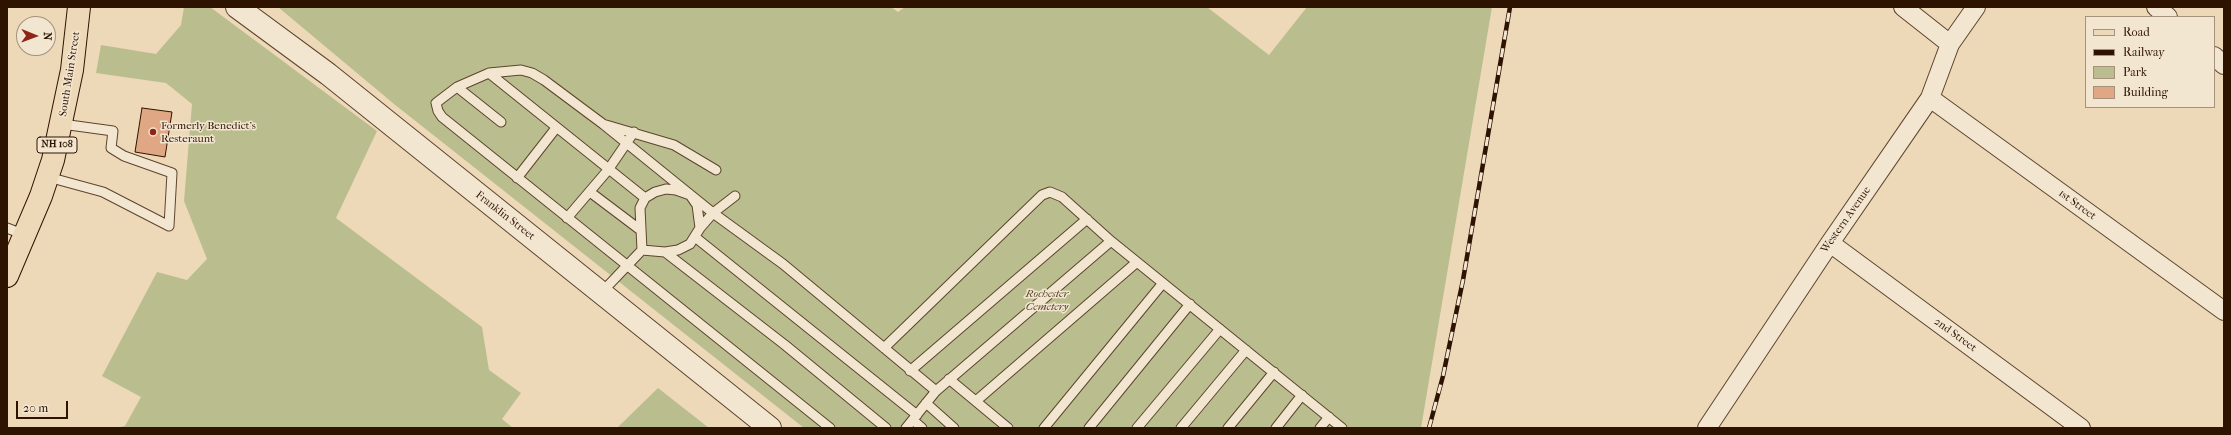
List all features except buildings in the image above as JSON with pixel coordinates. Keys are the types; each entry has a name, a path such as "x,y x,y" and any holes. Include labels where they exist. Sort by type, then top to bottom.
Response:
{"main road":[{"name":"South Main Street","path":"7,276 16,231 48,177 62,124 72,70 79,7"}],"street":[{"name":"Franklin Street","path":"237,7 328,74 770,428"},
{"path":"1903,7 1950,44"},
{"name":"Western Avenue","path":"1707,428 1830,243 1930,98 1950,44 1976,7"},
{"path":"2215,57 2224,65"},
{"name":"1st Street","path":"1930,98 2224,311"},
{"name":"2nd Street","path":"1830,243 2081,428"}],"lane":[{"path":"830,428 517,178 438,112 436,103 457,87 489,73 508,70 532,73 603,124 713,213 783,264 910,371 936,391"},
{"path":"489,73 608,170 645,198"},
{"path":"457,87 501,122"},
{"path":"48,177 103,192 169,226 172,173 124,156 111,148 113,131 62,124"},
{"path":"603,124 674,145 716,170"},
{"path":"517,178 556,128"},
{"path":"567,218 608,170 634,132"},
{"path":"642,250 639,230 640,208 645,198 655,192 666,189 676,190 690,195 697,205 700,228"},
{"path":"590,192 639,230"},
{"path":"884,348 1042,195 1050,192 1056,194 1087,219 1111,241 1342,428"},
{"path":"602,292 642,250 665,252 678,250 690,244 700,228 713,213 735,196"},
{"path":"910,371 1087,219"},
{"path":"695,237 915,417 922,428"},
{"path":"906,428 936,391 1111,241"},
{"path":"665,252 785,345 886,428"},
{"path":"976,401 1137,262"},
{"path":"1044,428 1163,283"},
{"path":"1090,428 1190,304"},
{"path":"1138,428 1220,329"},
{"path":"1181,428 1246,350"},
{"path":"1228,428 1274,372"},
{"path":"949,380 1008,428"},
{"path":"1276,428 1302,396"},
{"path":"926,403 954,428"},
{"path":"1320,428 1329,417"}],"green space":[{"path":"184,7 210,7 377,131 336,218 482,327 489,370 521,393 502,419 513,428 115,428 125,426 141,397 102,376 157,272 187,280 207,259 184,201 192,104 166,83 96,73 101,45 156,54 181,25"},
{"name":"Rochester Cemetery","path":"278,7 891,7 898,12 905,7 1207,7 1269,55 1307,7 1492,7 1421,428 804,428 394,104"},
{"path":"658,388 709,428 617,428"}],"railway":[{"path":"1429,428 1443,376 1463,280 1510,7"}],"place":[{"name":"Formerly Benedict's Resteraunt","path":"153,132"}]}
